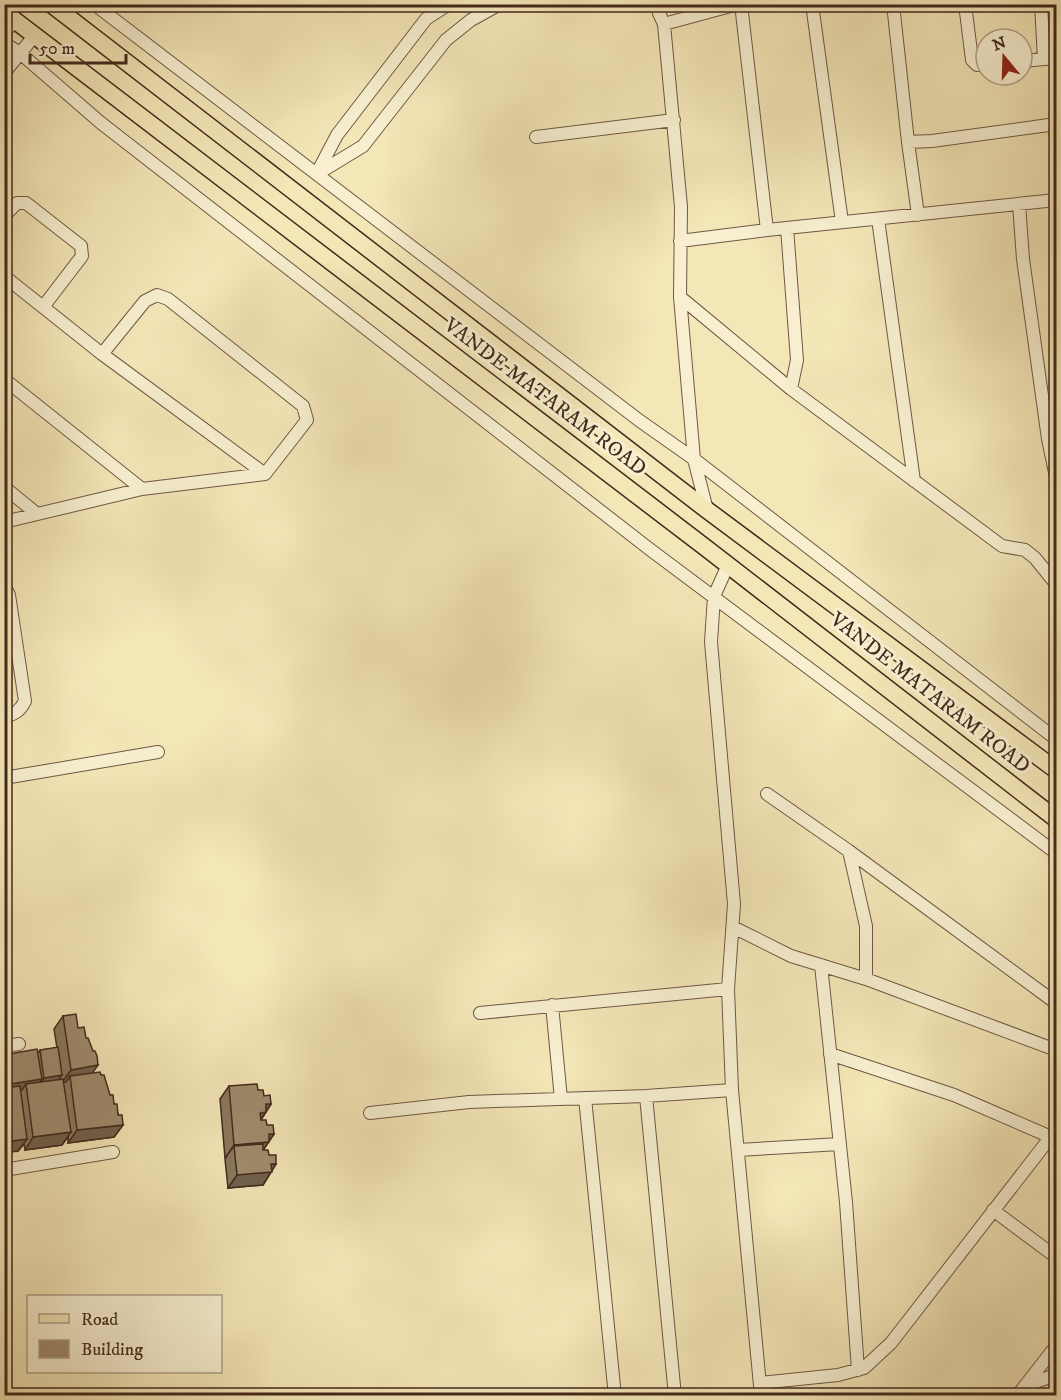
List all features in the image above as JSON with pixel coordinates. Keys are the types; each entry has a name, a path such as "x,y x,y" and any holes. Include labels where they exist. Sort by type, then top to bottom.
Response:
{"main road":[{"name":"VANDE MATARAM ROAD","path":"51,4 707,510 1056,770"},
{"name":"VANDE MATARAM ROAD","path":"8,22 35,35 1056,819"}],"street":[{"path":"94,4 640,421 694,459 1056,739"},
{"path":"316,174 337,135 426,19 449,4"},
{"path":"316,174 363,146 446,40 471,20 500,4"},
{"path":"658,4 658,13 664,24 681,207 680,297 694,459 707,510"},
{"path":"664,24 739,4 768,230"},
{"path":"812,4 842,222"},
{"path":"893,4 918,214"},
{"path":"965,4 974,62"},
{"path":"1034,60 1050,59 1041,4"},
{"path":"4,73 35,35"},
{"path":"4,43 20,53 101,123 652,551 1056,853"},
{"path":"536,137 674,120"},
{"path":"908,142 932,141 1056,124"},
{"path":"680,241 1056,200"},
{"path":"4,216 16,203 26,203 81,246 82,256 44,307"},
{"path":"1019,204 1027,293 1048,439 1056,477"},
{"path":"878,219 914,481"},
{"path":"787,228 797,360 791,389"},
{"path":"4,276 102,354 265,474"},
{"path":"4,522 142,489 265,474 307,420 307,412 303,406 168,299 157,295 145,301 102,354"},
{"path":"680,297 791,389 1002,546 1025,550 1035,558 1056,584"},
{"path":"4,379 142,489"},
{"path":"4,487 37,514"},
{"path":"728,565 714,596 711,642 734,904 728,989 732,1090 761,1389 864,1368 891,1343 1054,1133 954,1095 830,1054"},
{"path":"4,585 9,595 25,701 21,710 4,717"},
{"path":"4,778 158,752"},
{"path":"767,794 849,851 1056,1003"},
{"path":"849,851 866,926 866,979"},
{"path":"733,927 791,956 866,979 1056,1050"},
{"path":"821,965 846,1202 858,1370"},
{"path":"480,1013 728,989"},
{"path":"552,1005 561,1099"},
{"path":"4,1046 19,1044"},
{"path":"370,1113 469,1102 646,1096 732,1090"},
{"path":"646,1096 675,1395"},
{"path":"585,1098 615,1395"},
{"path":"738,1150 840,1144"},
{"path":"4,1170 113,1152"},
{"path":"993,1210 1056,1257"},
{"path":"1021,1390 1056,1346"},
{"path":"1021,1390 1056,1375"}],"building":[{"path":"76,1014 78,1028 84,1027 86,1038 97,1056 98,1065 71,1070 63,1016"},
{"path":"58,1047 62,1075 44,1078 40,1050"},
{"path":"37,1049 42,1079 4,1085 4,1055"},
{"path":"100,1072 104,1075 110,1095 113,1095 114,1104 117,1104 118,1115 122,1115 123,1125 77,1130 70,1076"},
{"path":"63,1079 71,1132 33,1137 26,1084"},
{"path":"257,1084 258,1090 263,1090 264,1096 270,1095 271,1104 266,1104 266,1112 260,1113 261,1120 266,1120 267,1125 273,1125 274,1134 269,1134 269,1142 234,1145 229,1086"},
{"path":"20,1086 27,1139 4,1142 4,1088"},
{"path":"263,1144 263,1150 268,1150 269,1155 276,1155 276,1164 271,1164 272,1172 237,1175 234,1146"}]}
